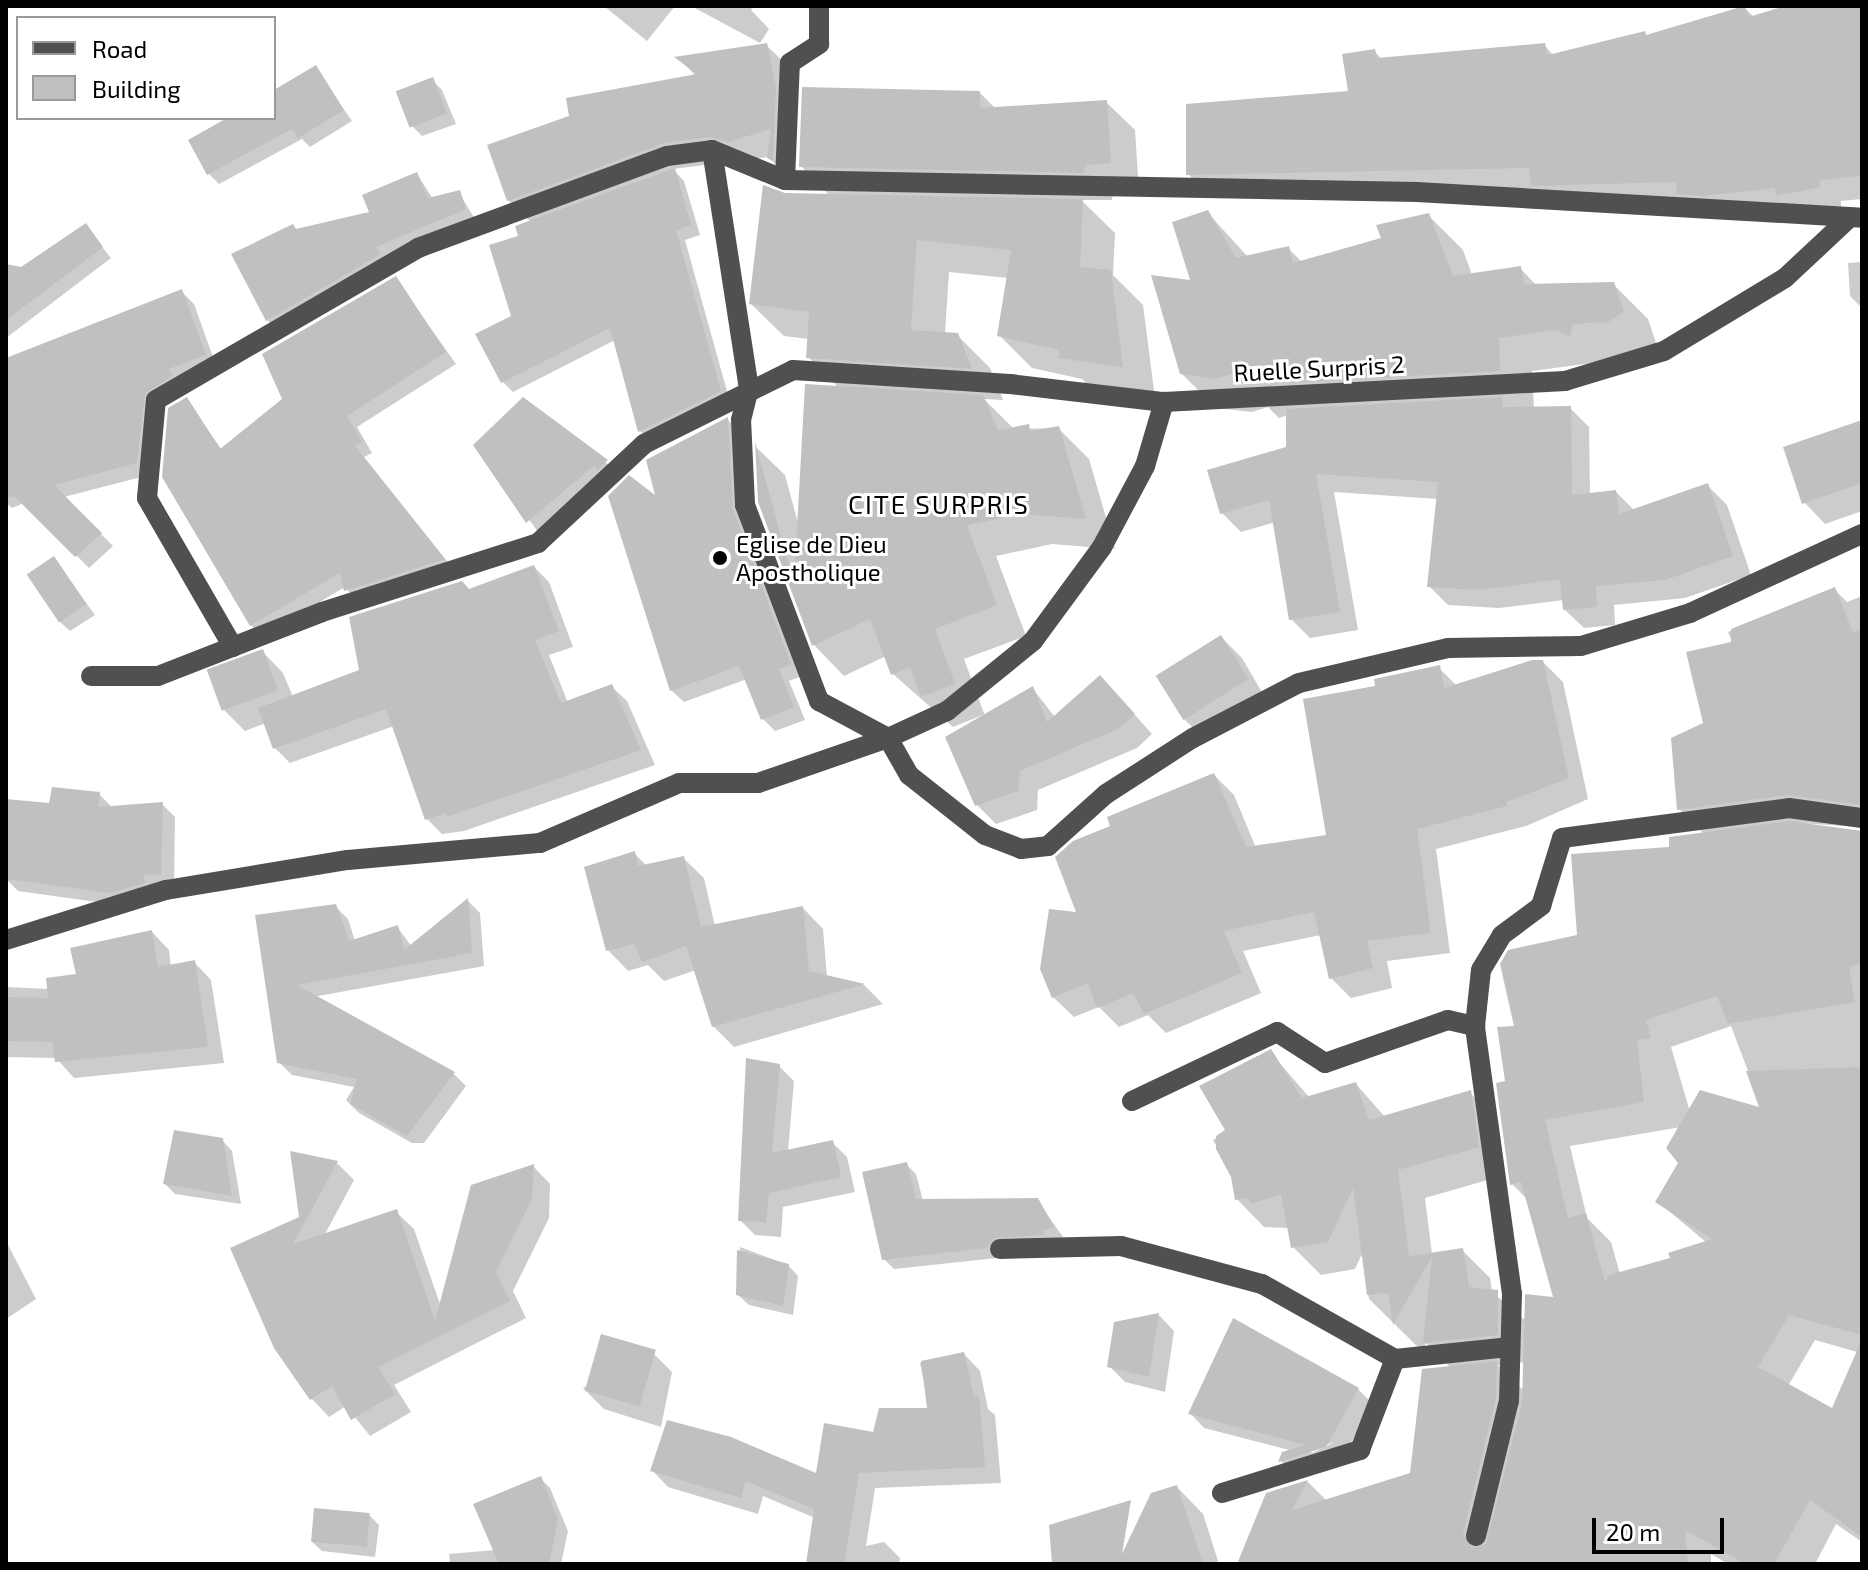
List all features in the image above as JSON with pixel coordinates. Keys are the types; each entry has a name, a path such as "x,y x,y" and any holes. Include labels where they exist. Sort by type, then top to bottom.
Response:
{"street":[{"path":"233,647 147,498 156,400 418,248 667,156 712,150 785,180 790,63 819,44 819,6"},
{"path":"712,150 749,388 741,419 745,505 819,701 888,738 909,775 985,835 1021,849 1048,846 1106,794 1181,746 1299,683 1448,648 1581,646 1690,613 1862,534"},
{"name":"Ruelle Surpris 2","path":"785,180 1417,192 1855,218"},
{"name":"Ruelle Surpris 2","path":"91,676 158,676 322,612 538,543 644,444 749,388 793,370 1010,384 1164,402 1565,381 1664,351 1785,278 1855,218"},
{"path":"6,940 166,890 348,860 540,843 679,783 758,783 888,738 947,711 1033,641 1102,547 1145,466 1164,402"},
{"path":"1476,1536 1509,1401 1512,1294 1475,1026 1481,970 1502,935 1541,906 1562,838 1789,808 1862,818"},
{"path":"1132,1101 1277,1032 1325,1063 1448,1020 1475,1026"},
{"path":"1000,1249 1121,1246 1262,1284 1395,1359 1510,1347"},
{"path":"1222,1493 1360,1450 1395,1359"}],"building":[{"path":"1744,6 1749,17 1785,6 1862,6 1862,176 1820,180 1820,187 1776,196 1775,188 1702,196 1677,194 1676,182 1531,186 1529,168 1186,175 1186,104 1348,91 1342,54 1375,49 1377,58 1545,43 1548,55 1645,31 1646,35"},
{"path":"767,43 776,87 773,161 767,158 771,129 728,142 710,137 665,143 507,201 487,145 569,116 566,98 697,74 674,57"},
{"path":"316,65 344,110 298,138 292,129 207,175 188,140 223,120 276,120 276,89"},
{"path":"433,77 447,113 410,128 396,91"},
{"path":"802,87 980,91 980,108 1107,100 1111,163 1085,165 1084,173 799,167"},
{"path":"675,168 691,225 676,230 721,391 638,432 610,328 501,383 475,334 511,316 489,245 518,236 515,226"},
{"path":"417,172 428,198 460,190 466,209 376,247 381,254 266,321 231,254 293,224 296,229 369,212 362,195"},
{"path":"763,185 785,193 1083,199 1080,267 1111,270 1123,367 1058,358 1059,350 997,336 1011,250 917,240 911,330 958,333 972,369 806,358 809,312 749,304"},
{"path":"1208,210 1236,258 1289,246 1293,263 1381,238 1376,225 1429,213 1453,276 1521,266 1524,284 1614,282 1624,311 1608,322 1573,324 1570,337 1556,330 1499,338 1500,371 1286,383 1286,373 1242,384 1238,372 1216,379 1180,374 1151,275 1190,280 1172,222"},
{"path":"86,223 103,247 6,320 6,264 21,267"},
{"path":"396,276 446,352 347,416 362,442 355,446 445,559 344,591 340,573 250,626 162,477 168,408 187,397 220,449 282,399 262,354"},
{"path":"182,289 206,355 169,369 173,375 145,394 137,463 54,485 102,533 75,557 14,496 6,498 6,358"},
{"path":"805,384 983,395 998,430 1029,424 1030,431 1059,426 1086,519 1020,514 967,525 997,605 935,629 955,684 921,697 910,667 891,675 870,619 812,646 758,502 755,442 794,583"},
{"path":"523,397 608,460 597,470 595,465 526,523 473,445"},
{"path":"1502,397 1502,407 1571,406 1572,495 1616,490 1619,514 1708,483 1733,556 1665,580 1596,586 1597,607 1563,610 1560,579 1480,590 1427,587 1438,482 1316,474 1340,612 1289,620 1269,500 1220,514 1207,470 1286,447 1286,409"},
{"path":"728,417 733,509 791,664 779,669 794,707 761,720 739,666 670,691 608,496 629,475 655,495 646,460"},
{"path":"1862,420 1862,483 1802,504 1783,447"},
{"path":"54,556 86,604 59,623 27,574"},
{"path":"534,565 559,631 535,640 561,703 612,684 641,750 447,817 446,813 425,820 386,709 273,749 258,708 359,670 349,617 462,581 469,589"},
{"path":"1835,587 1853,633 1862,629 1862,805 1788,795 1677,810 1671,738 1703,723 1686,652 1731,642 1731,629"},
{"path":"1221,635 1249,679 1183,720 1156,676"},
{"path":"263,649 278,690 222,711 207,670"},
{"path":"1532,660 1543,660 1569,778 1506,802 1507,806 1417,829 1431,933 1367,941 1373,968 1329,979 1314,912 1224,931 1242,973 1144,1014 1133,993 1097,1008 1088,983 1052,998 1040,969 1049,909 1076,912 1055,857 1073,841 1110,826 1107,817 1214,773 1246,847 1326,835 1303,699 1375,686 1374,679 1440,665 1444,688"},
{"path":"1100,675 1135,714 1118,729 1020,771 1018,791 975,806 945,737 1033,686 1047,722"},
{"path":"52,787 100,792 98,807 163,802 161,875 144,874 145,883 111,893 6,879 6,799 49,803"},
{"path":"1789,821 1862,831 1862,963 1849,967 1855,1002 1728,1024 1717,996 1646,1020 1651,1038 1637,1040 1644,1102 1545,1120 1568,1218 1586,1213 1605,1282 1609,1275 1670,1258 1668,1253 1712,1239 1655,1202 1678,1163 1666,1148 1700,1090 1759,1107 1746,1071 1862,1067 1862,1335 1789,1315 1758,1367 1832,1408 1862,1339 1862,1537 1810,1500 1774,1564 1746,1564 1685,1530 1688,1564 1237,1564 1266,1493 1308,1480 1292,1510 1410,1473 1422,1369 1497,1361 1496,1399 1463,1534 1472,1548 1486,1544 1522,1404 1525,1294 1553,1297 1521,1182 1510,1185 1496,1083 1505,1081 1497,1027 1514,1026 1500,964 1508,950 1577,935 1571,854 1669,847 1669,837"},
{"path":"635,851 638,866 684,856 701,927 803,906 809,971 865,984 712,1027 686,946 642,962 634,944 606,951 584,867"},
{"path":"468,898 472,953 297,985 455,1072 407,1136 350,1104 357,1079 277,1063 255,915 336,904 349,941 398,925 404,950"},
{"path":"152,930 158,967 195,960 208,1047 55,1062 52,1042 6,1041 6,997 48,998 46,978 76,974 70,948"},
{"path":"1271,1049 1302,1098 1356,1082 1369,1120 1471,1090 1479,1147 1398,1170 1409,1256 1463,1248 1469,1287 1498,1290 1498,1335 1423,1343 1432,1256 1393,1325 1388,1293 1367,1295 1353,1188 1328,1242 1291,1248 1281,1194 1250,1204 1249,1198 1235,1200 1231,1177 1216,1149 1216,1136 1225,1130 1199,1086"},
{"path":"746,1058 780,1064 772,1153 833,1140 841,1177 769,1193 766,1222 738,1221"},
{"path":"174,1130 223,1138 232,1196 163,1184"},
{"path":"290,1151 338,1161 293,1244 397,1209 435,1321 471,1185 534,1164 532,1199 496,1272 510,1301 378,1367 395,1394 351,1420 332,1386 310,1400 274,1348 230,1248 299,1217"},
{"path":"907,1162 916,1199 1038,1198 1054,1227 1044,1230 1043,1235 994,1238 987,1248 882,1260 862,1172"},
{"path":"737,1250 789,1264 783,1306 736,1295"},
{"path":"1159,1313 1149,1377 1107,1367 1114,1322"},
{"path":"1233,1318 1359,1388 1326,1447 1278,1462 1282,1452 1306,1445 1188,1414"},
{"path":"601,1334 656,1350 640,1406 585,1391"},
{"path":"964,1352 974,1397 979,1396 985,1467 859,1473 844,1564 806,1564 814,1509 746,1481 741,1498 650,1471 667,1420 731,1437 816,1473 824,1423 873,1432 879,1408 927,1408 921,1361"},
{"path":"541,1476 558,1519 549,1564 499,1564 473,1504"},
{"path":"1177,1485 1203,1564 1052,1564 1049,1525 1131,1500 1122,1554 1151,1493"},
{"path":"314,1508 370,1513 367,1547 311,1542"}],"place":[{"name":"Eglise de Dieu Apostholique","path":"720,558"}],"district":[{"name":"CITE SURPRIS","path":"939,504"}]}
